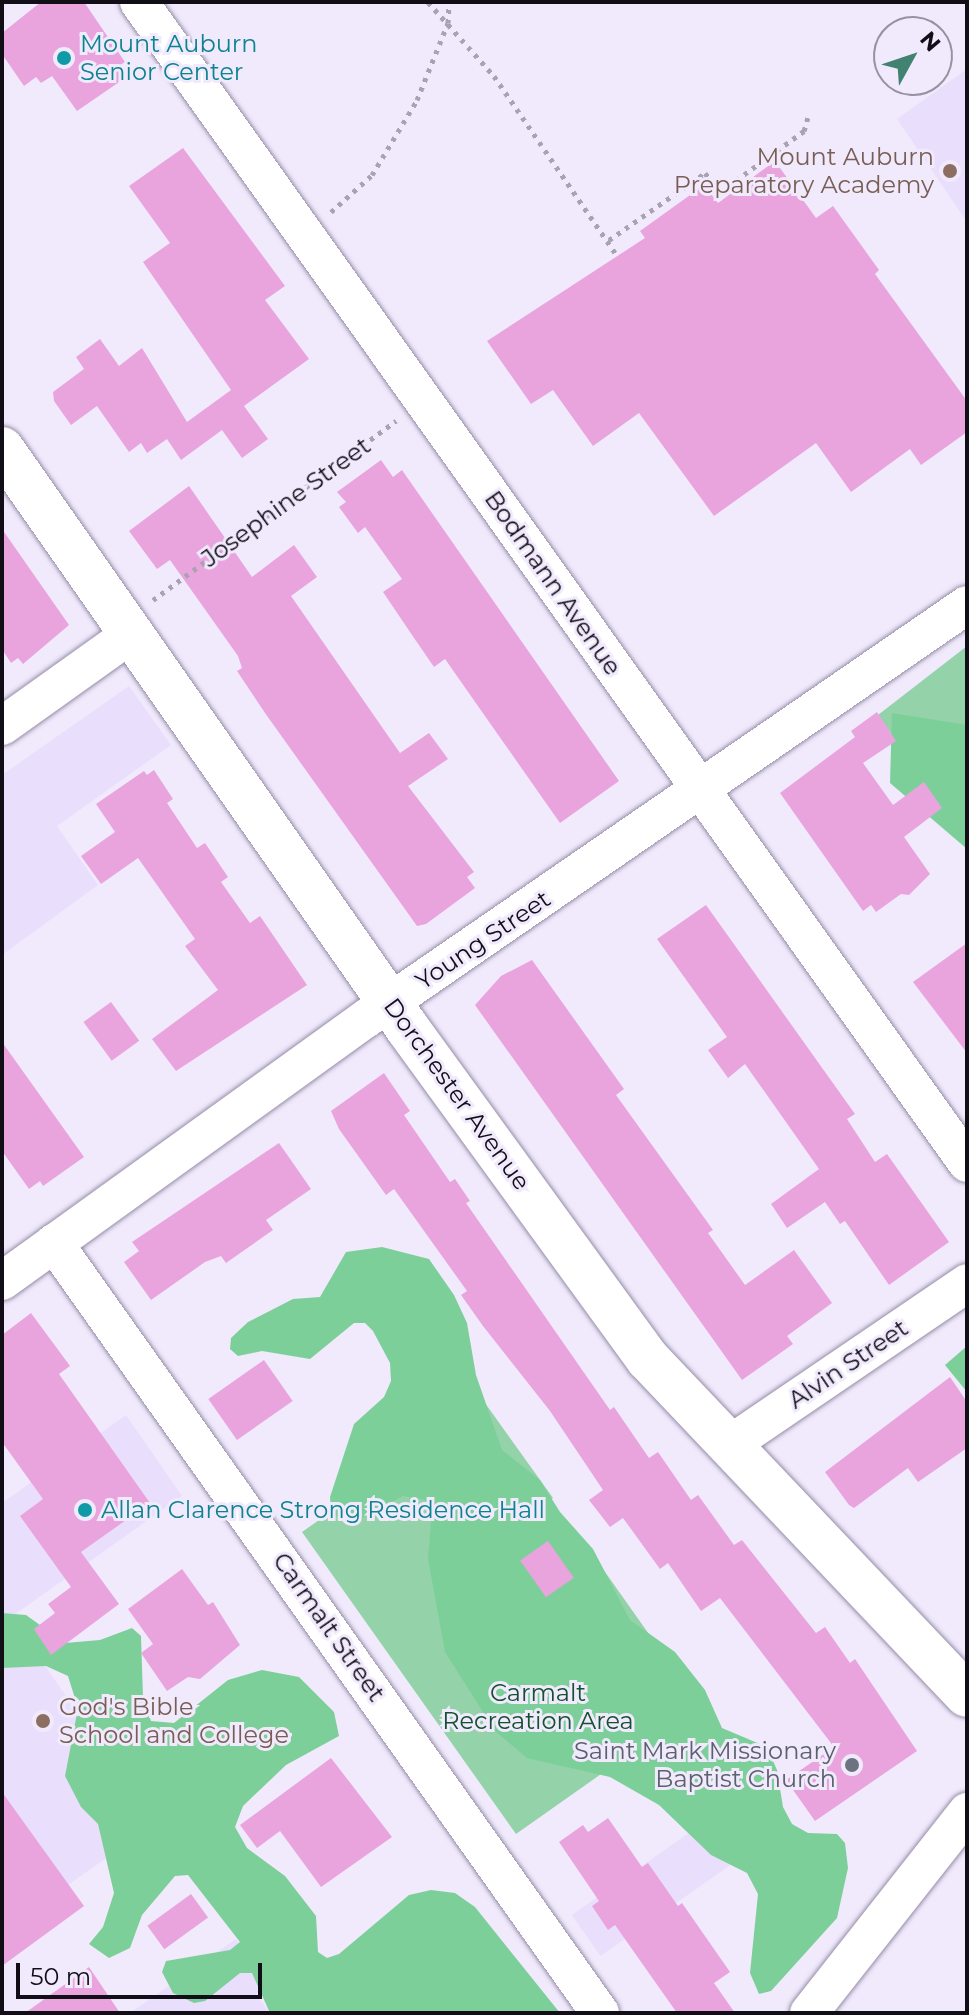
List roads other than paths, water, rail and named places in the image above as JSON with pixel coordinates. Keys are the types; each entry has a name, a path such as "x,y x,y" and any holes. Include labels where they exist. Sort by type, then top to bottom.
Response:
{"street":[{"name":"Bodmann Avenue","path":"139,2 967,1163"},
{"name":"Dorchester Avenue","path":"2,449 140,618 390,1002 648,1359 967,1695"},
{"name":"Young Street","path":"7,1266 54,1243 390,1002 701,791 967,605"},
{"path":"2,726 140,618"},
{"name":"Carmalt Street","path":"54,1243 600,2013"},
{"name":"Alvin Street","path":"729,1445 967,1283"},
{"path":"809,2013 967,1812"}],"place":[{"name":"Mount Auburn Senior Center","path":"64,58"},
{"name":"Mount Auburn Preparatory Academy","path":"950,171"},
{"name":"Allan Clarence Strong Residence Hall","path":"85,1510"},
{"name":"God's Bible School and College","path":"43,1721"},
{"name":"Saint Mark Missionary Baptist Church","path":"852,1765"}],"park label":[{"name":"Carmalt Recreation Area","path":"538,1707"}]}
